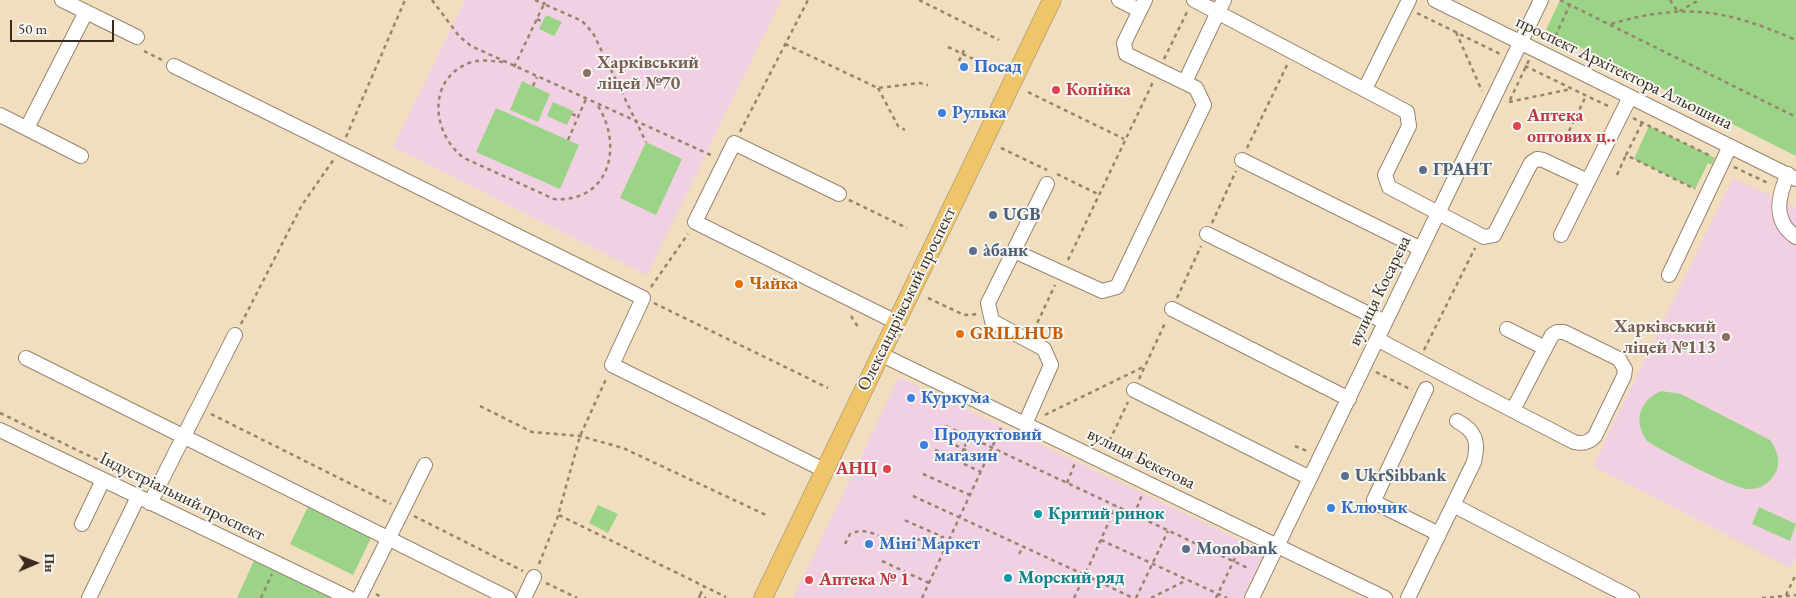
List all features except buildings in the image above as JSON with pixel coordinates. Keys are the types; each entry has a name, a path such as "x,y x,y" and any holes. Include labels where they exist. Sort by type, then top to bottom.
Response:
{"main road":[{"name":"Олександрівський проспект","path":"762,598 1052,0"}],"street":[{"path":"62,0 137,37"},
{"path":"1014,251 1102,291 1117,287 1204,105 1196,88 1126,54 1124,42 1142,5 1119,0"},
{"name":"проспект Архітектора Альошина","path":"1435,0 1792,177"},
{"name":"вулиця Косарєва","path":"1252,598 1542,0"},
{"path":"1191,4 1221,6 1293,52 1407,112 1409,126 1385,175 1389,187 1481,235 1489,238 1494,235 1531,163 1537,159 1588,181"},
{"path":"1365,89 1407,4"},
{"path":"1185,82 1221,6"},
{"path":"27,128 86,12"},
{"path":"174,66 644,298 612,365 824,470"},
{"path":"1561,235 1630,96"},
{"path":"0,115 81,156"},
{"path":"839,194 734,143 695,222 896,322"},
{"path":"1669,275 1730,146"},
{"path":"1242,160 1421,249"},
{"path":"1792,177 1781,190 1778,210 1780,220 1796,237"},
{"path":"1025,424 1050,365 1044,349 992,321 988,303 1047,184"},
{"path":"1207,234 1385,322"},
{"path":"1172,309 1349,399"},
{"path":"1507,329 1545,348"},
{"path":"1377,339 1574,442 1582,444 1590,441 1595,436 1624,376 1623,363 1619,359 1564,332 1552,334 1513,410"},
{"path":"89,598 144,500 157,488 235,335"},
{"name":"вулиця Бекетова","path":"880,354 1385,598"},
{"path":"26,358 508,598"},
{"path":"1134,390 1310,478"},
{"path":"1421,390 1374,500 1376,503 1439,534"},
{"path":"1408,598 1474,462 1477,441 1471,430 1457,421"},
{"name":"Індустріальний проспект","path":"0,430 349,598"},
{"path":"362,593 425,465"},
{"path":"82,524 103,480"},
{"path":"1453,505 1632,598"},
{"path":"524,598 534,577"}],"path":[{"path":"235,335 302,205 341,149 405,0"},
{"path":"432,0 459,36 471,46 725,161"},
{"path":"536,0 582,21 593,32 646,142"},
{"path":"514,67 546,0"},
{"path":"734,143 808,0"},
{"path":"919,0 999,40"},
{"path":"1560,0 1796,117"},
{"path":"1534,49 1556,35 1572,0"},
{"path":"1670,0 1678,12"},
{"path":"1678,12 1699,0"},
{"path":"1163,62 1191,4"},
{"path":"1407,4 1456,32 1615,110"},
{"path":"1611,25 1630,19 1678,12 1704,11 1742,19 1796,40"},
{"path":"537,19 543,22"},
{"path":"1456,32 1483,92"},
{"path":"785,44 878,88 919,83 928,85"},
{"path":"948,47 986,65"},
{"path":"960,60 965,48"},
{"path":"144,51 174,66"},
{"path":"1106,448 1293,52"},
{"path":"503,62 471,62 452,75 444,85 438,107 441,129 454,151 464,158 554,200 574,197 595,186 608,165 612,141 606,117 596,103"},
{"path":"533,86 537,77"},
{"path":"1028,340 1155,79"},
{"path":"878,88 898,126 905,130"},
{"path":"1509,102 1572,88"},
{"path":"1028,92 1124,139"},
{"path":"1569,131 1586,96"},
{"path":"568,140 586,99"},
{"path":"572,114 579,117"},
{"path":"1628,116 1715,158"},
{"path":"1617,175 1642,122"},
{"path":"1626,155 1707,195"},
{"path":"1730,165 1781,190"},
{"path":"839,194 907,228"},
{"path":"695,222 644,298 828,388"},
{"path":"1418,361 1481,235"},
{"path":"928,298 964,315 990,312"},
{"path":"534,577 558,514 580,436 612,365"},
{"path":"1042,417 1145,367"},
{"path":"1375,372 1421,390"},
{"path":"480,406 532,432 580,436 623,448 766,515"},
{"path":"198,407 577,598"},
{"path":"0,413 256,536"},
{"path":"922,598 1007,416"},
{"path":"946,426 1250,569"},
{"path":"958,461 969,437"},
{"path":"941,438 986,460"},
{"path":"1295,446 1307,451"},
{"path":"935,450 981,472"},
{"path":"1067,482 1081,451"},
{"path":"923,474 970,495"},
{"path":"1134,514 1148,483"},
{"path":"913,496 1135,598 1168,531"},
{"path":"1074,598 1116,506"},
{"path":"558,514 704,587 726,596"},
{"path":"902,519 950,539"},
{"path":"845,544 850,534 859,531 871,532 893,541 944,537"},
{"path":"1216,598 1245,537"},
{"path":"1101,540 1227,598"},
{"path":"1019,554 1023,547"},
{"path":"882,561 930,583"},
{"path":"261,598 277,563"},
{"path":"1786,596 1796,574"},
{"path":"1151,598 1188,580"},
{"path":"704,587 700,597 706,598"},
{"path":"362,593 384,598"},
{"path":"1762,598 1796,595"}],"shaded area":[{"name":"Харківський ліцей №70","path":"465,0 781,0 647,275 393,147"},
{"name":"Харківський ліцей №113","path":"1733,178 1796,208 1796,556 1791,568 1593,466"},
{"path":"899,377 1265,552 1242,598 793,598"}],"green space":[{"path":"1560,0 1796,0 1796,156 1546,30"},
{"path":"546,15 562,22 554,36 539,29"},
{"path":"522,81 550,94 538,122 510,110"},
{"path":"553,102 573,111 567,125 547,116"},
{"path":"496,108 579,145 560,189 476,152"},
{"path":"1649,126 1715,158 1712,165 1708,163 1695,189 1634,159"},
{"path":"646,142 682,159 656,215 620,198"},
{"path":"1661,391 1681,394 1770,440 1775,448 1778,460 1774,476 1764,485 1757,488 1748,489 1740,487 1697,468 1647,441 1640,426 1640,412 1648,400"},
{"path":"598,505 618,514 608,533 589,523"},
{"path":"308,507 371,538 353,575 290,544"},
{"path":"1759,507 1796,524 1790,541 1752,524"},
{"path":"257,554 349,598 237,598"}],"place":[{"name":"Посад","path":"964,67"},
{"name":"Харківський ліцей №70","path":"587,73"},
{"name":"Копійка","path":"1056,90"},
{"name":"Рулька","path":"942,113"},
{"name":"Аптека оптових ц‥","path":"1517,126"},
{"name":"ГРАНТ","path":"1423,170"},
{"name":"UGB","path":"993,215"},
{"name":"а̀банк","path":"973,251"},
{"name":"Чайка","path":"739,284"},
{"name":"GRILLHUB","path":"960,334"},
{"name":"Харківський ліцей №113","path":"1726,337"},
{"name":"Куркума","path":"911,398"},
{"name":"Продуктовий магазин","path":"924,445"},
{"name":"АНЦ","path":"887,469"},
{"name":"UkrSibbank","path":"1345,476"},
{"name":"Ключик","path":"1331,508"},
{"name":"Критий ринок","path":"1038,514"},
{"name":"Міні Маркет","path":"869,544"},
{"name":"Monobank","path":"1186,549"},
{"name":"Морский ряд","path":"1008,578"},
{"name":"Аптека № 1","path":"809,580"}]}
